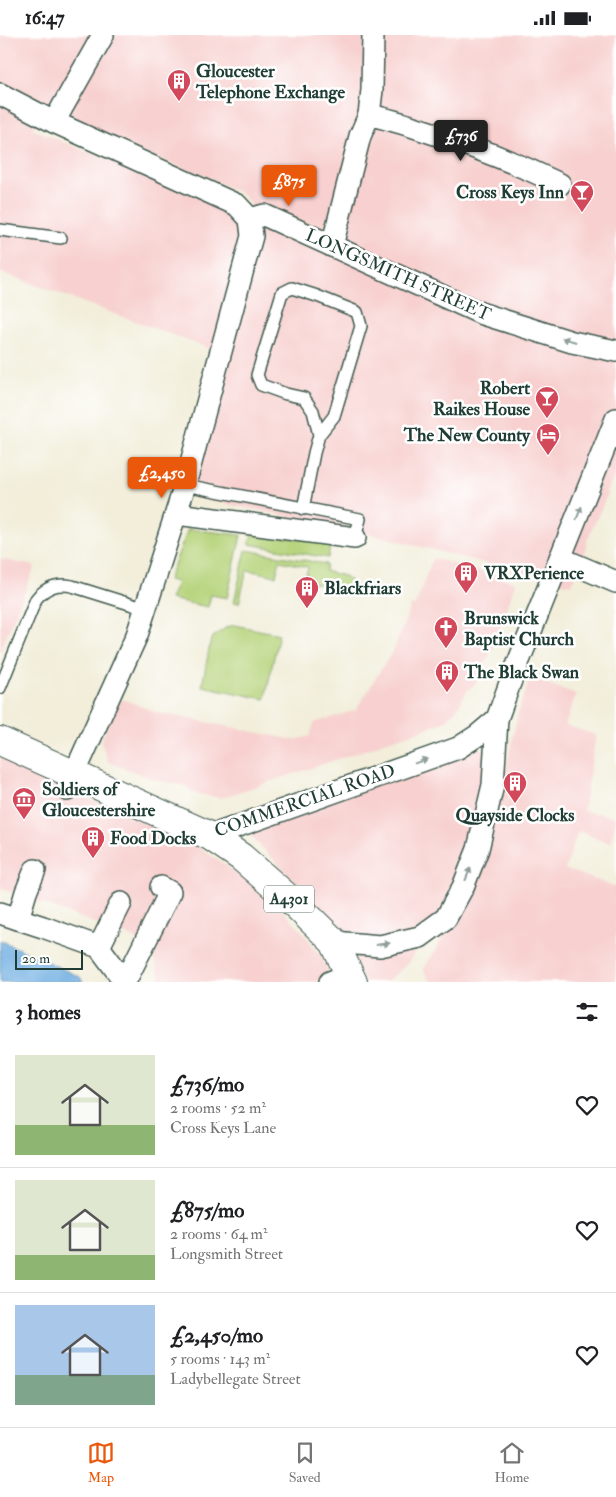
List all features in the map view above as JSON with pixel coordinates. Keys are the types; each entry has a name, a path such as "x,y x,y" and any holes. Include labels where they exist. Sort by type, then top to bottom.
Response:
{"main road":[{"name":"COMMERCIAL ROAD","path":"0,741 70,782 162,815 210,836"},
{"name":"A4301","path":"210,836 241,857 296,905 334,942 345,979"}],"street":[{"path":"54,122 103,35"},
{"path":"332,246 360,136 369,115 372,90 373,35"},
{"path":"0,94 54,122 237,205 250,219 252,236 177,514 146,609 137,635 70,782"},
{"path":"369,115 387,118 461,142 560,184"},
{"name":"LONGSMITH STREET","path":"250,219 264,215 480,313 572,342 616,351"},
{"path":"334,942 380,946 420,937 446,918 463,887 478,849 493,785 497,719 616,419"},
{"path":"177,514 354,537"},
{"path":"560,558 616,582"},
{"name":"COMMERCIAL ROAD","path":"210,836 458,747 478,735 497,719"},
{"path":"35,870 9,916 99,947 125,982 170,892 160,887"},
{"path":"99,947 121,903"}],"lane":[{"path":"0,230 61,238"},
{"path":"303,509 319,435 334,416 361,326 357,312 292,288 282,293 257,375 261,385 304,398 313,411 319,435"},
{"path":"185,485 360,519 354,537"},
{"path":"0,687 36,599 44,590 63,584 146,609"}],"shaded area":[{"path":"0,35 616,35 616,474 606,492 608,493 587,541 585,553 571,585 351,529 192,497 251,205 242,194 207,177 45,115 32,129 229,209 240,220 243,235 219,352 0,272"},
{"path":"433,558 516,582 497,636 502,638 500,645 494,644 476,683 467,691 458,707 447,720 374,747 221,798 193,793 185,786 156,780 108,762 101,742 112,710 123,699 155,712 295,740 310,736 314,723 356,710 395,647 411,605 415,606"},
{"path":"0,559 35,566 0,652"},
{"path":"530,679 576,694 565,725 596,735 583,811 616,817 616,822 610,843 578,831 565,869 616,887 616,982 431,982 423,970 456,916 498,806 518,712"},
{"path":"480,747 491,754 494,768 443,915 407,964 387,982 365,982 332,924 302,889 246,831"},
{"path":"0,757 89,799 194,844 255,885 298,926 322,957 333,982 162,982 152,954 135,938 0,888"}],"green space":[{"path":"188,529 241,535 227,598 211,595 208,607 170,599 177,582 168,580"},
{"path":"252,534 331,542 328,558 249,544"},
{"path":"246,550 326,564 325,571 344,576 351,581 352,592 304,581 308,567 280,561 276,576 247,570 239,603 234,602"},
{"path":"234,625 279,634 265,699 202,686 211,639 227,627"}],"water":[{"path":"0,940 80,977 83,982 0,982"}],"place":[{"name":"Gloucester Telephone Exchange","path":"179,102"},
{"name":"Cross Keys Inn","path":"582,213"},
{"name":"Robert Raikes House","path":"547,419"},
{"name":"The New County","path":"548,456"},
{"name":"VRXPerience","path":"466,594"},
{"name":"Blackfriars","path":"307,609"},
{"name":"Brunswick Baptist Church","path":"446,649"},
{"name":"The Black Swan","path":"447,693"},
{"name":"Quayside Clocks","path":"515,804"},
{"name":"Soldiers of Gloucestershire","path":"24,820"},
{"name":"Food Docks","path":"93,859"}]}
